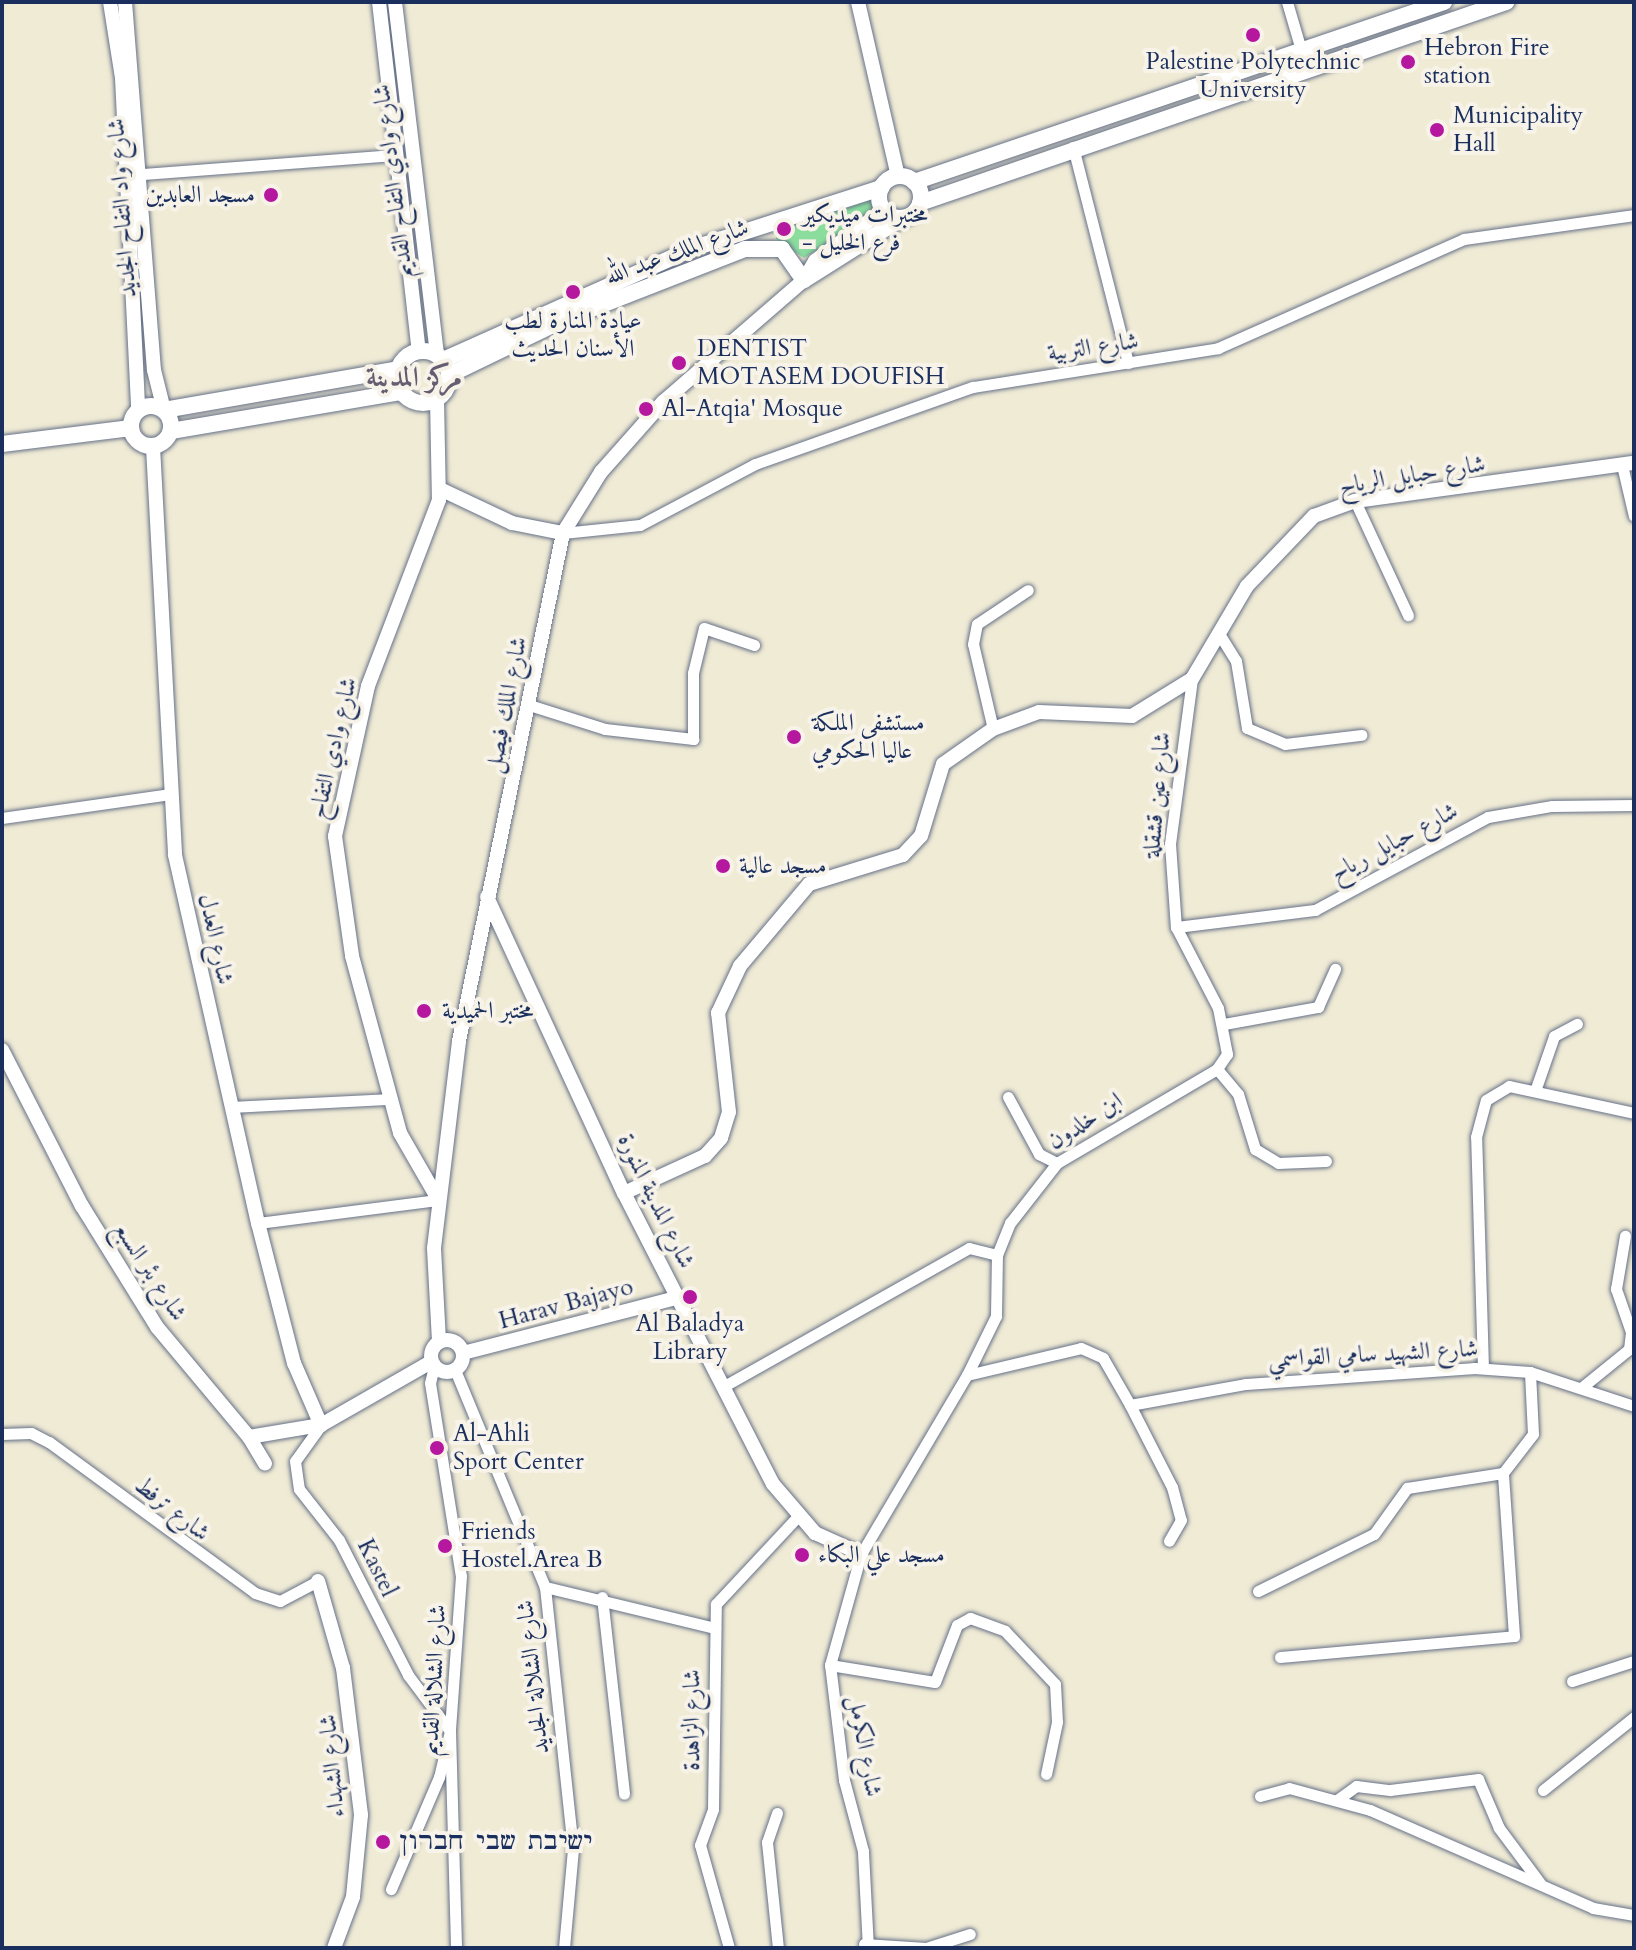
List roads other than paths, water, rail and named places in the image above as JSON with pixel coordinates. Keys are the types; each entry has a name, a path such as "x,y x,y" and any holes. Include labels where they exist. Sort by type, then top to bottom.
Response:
{"main road":[{"path":"804,280 902,218 920,203 1303,60 1444,2"},
{"path":"902,218 884,210 881,188 898,176 914,182 1063,130 1506,2"},
{"path":"914,182 920,203"},
{"name":"شارع الملك عبد الله","path":"443,363 691,249 881,188"},
{"name":"شارع الملك عبد الله","path":"443,363 745,249 782,249 804,280"},
{"path":"419,351 443,363 437,399 422,402 402,392 171,431 153,447 136,440 131,428 138,411 164,410 398,369 419,351"},
{"path":"398,369 402,392"},
{"path":"164,410 171,431"},
{"path":"2,444 131,428"}],"street":[{"name":"شارع واد التفاح الجديد","path":"110,2 122,78 138,411"},
{"name":"شارع واد التفاح الجديد","path":"125,2 142,174 154,370 164,410"},
{"name":"شارع وادي التفاح القديم","path":"379,2 419,351"},
{"name":"شارع وادي التفاح القديم","path":"395,2 443,363"},
{"path":"858,2 898,176"},
{"path":"1287,2 1303,60"},
{"path":"1073,147 1128,363"},
{"path":"142,174 395,155"},
{"name":"شارع الملك فيصل","path":"439,1341 438,1200 486,897 563,533 601,472 663,402 804,280 815,261 884,210"},
{"name":"شارع التربية","path":"563,533 640,525 755,464 973,387 1218,348 1464,239 1634,215"},
{"name":"شارع وادي التفاح","path":"437,399 440,489 368,686 335,836 352,956 400,1133 438,1200"},
{"name":"شارع العدل","path":"153,447 175,855 258,1223 294,1363 321,1425"},
{"path":"1628,464 1634,516"},
{"name":"شارع حبايل الرياح","path":"624,1193 705,1156 721,1138 729,1112 718,1013 740,966 809,884 903,855 921,836 943,764 993,729 1039,712 1132,716 1192,679 1221,637 1247,586 1288,536 1355,501 1628,464"},
{"path":"440,489 512,523 563,533"},
{"path":"1355,501 1408,615"},
{"path":"993,729 973,644 977,624 1028,590"},
{"path":"526,704 605,729 693,739 693,673 704,628 754,645"},
{"path":"1221,637 1236,661 1247,728 1285,744 1361,735"},
{"name":"شارع عين قشقلة","path":"1192,679 1170,844 1176,927 1224,1024"},
{"path":"2,818 170,794"},
{"name":"شارع حبايل رياح","path":"1176,927 1315,910 1488,817 1552,806 1634,805"},
{"name":"شارع المدينة المنورة","path":"486,897 624,1193 726,1385 773,1484 797,1517"},
{"path":"1326,1161 1266,1160 1238,1094 1213,1073 1227,1054 1224,1024 1318,1007 1335,969"},
{"path":"1535,1091 1554,1036 1577,1024"},
{"name":"شارع بئر السبع","path":"2,1050 82,1206 157,1327 249,1437"},
{"name":"ابن خلدون","path":"967,1375 996,1316 997,1255 1010,1223 1057,1163 1213,1073"},
{"path":"1483,1368 1479,1116 1499,1087 1535,1091 1634,1113"},
{"path":"1008,1097 1039,1154 1057,1163"},
{"path":"231,1107 391,1099"},
{"path":"258,1223 438,1200"},
{"path":"1581,1388 1631,1348 1631,1332 1616,1289 1625,1236"},
{"path":"726,1385 969,1248 997,1255"},
{"name":"Harav Bajayo","path":"463,1353 679,1297"},
{"path":"265,1464 249,1437 321,1425 433,1364 455,1370 463,1353 454,1341 439,1341 433,1364"},
{"path":"967,1375 1081,1348 1103,1358 1172,1487 1181,1520 1169,1541"},
{"name":"شارع الشلالة القديم","path":"433,1364 437,1415 461,1576 450,1731 456,1948"},
{"name":"شارع الشهيد سامي القواسمي","path":"1130,1405 1246,1384 1483,1368 1530,1372 1634,1406"},
{"name":"شارع الشلالة الجديد","path":"455,1370 545,1587 573,1849 564,1948"},
{"path":"1280,1657 1514,1636 1503,1473 1533,1434 1530,1372"},
{"name":"شارع الكرمل","path":"865,1945 863,1851 844,1780 830,1665 861,1554 967,1375"},
{"name":"Kastel","path":"321,1425 295,1461 299,1489 339,1540 408,1675 450,1731"},
{"name":"شارع ترفط","path":"2,1434 31,1433 49,1442 255,1593 280,1601 318,1581"},
{"path":"1258,1591 1374,1534 1407,1488 1503,1473"},
{"path":"797,1517 861,1554"},
{"name":"شارع الزاهدة","path":"729,1948 700,1845 713,1809 716,1604 797,1517"},
{"name":"شارع الشهداء","path":"318,1581 343,1668 361,1815 353,1897 334,1948"},
{"path":"545,1587 602,1597 715,1628"},
{"path":"602,1597 624,1794"},
{"path":"830,1665 935,1682 957,1625 970,1618 1005,1631 1055,1684 1057,1722 1046,1774"},
{"path":"1572,1681 1634,1661"},
{"path":"1543,1790 1634,1717"},
{"path":"391,1889 439,1777 450,1731"},
{"path":"1337,1800 1356,1786 1390,1790 1478,1779 1499,1828 1541,1883"},
{"path":"1260,1796 1289,1788 1337,1800 1541,1883 1593,1908 1634,1915"},
{"path":"777,1813 767,1842 778,1948"},
{"path":"865,1945 926,1948 970,1934"}],"place":[{"name":"Palestine Polytechnic University","path":"1253,35"},
{"name":"Hebron Fire station","path":"1408,62"},
{"name":"Municipality Hall","path":"1437,130"},
{"name":"مسجد العابدين","path":"271,195"},
{"name":"مختبرات ميديكير - فرع الخليل","path":"784,229"},
{"name":"عيادة المنارة لطب الأسنان الحديث","path":"573,292"},
{"name":"DENTIST MOTASEM DOUFISH","path":"679,363"},
{"name":"Al-Atqia' Mosque","path":"646,409"},
{"name":"مستشفى الملكة عاليا الحكومي","path":"794,737"},
{"name":"مسجد عالية","path":"723,866"},
{"name":"مختبر الحميدية","path":"424,1011"},
{"name":"Al Baladya Library","path":"690,1297"},
{"name":"Al-Ahli Sport Center","path":"437,1448"},
{"name":"Friends Hostel.Area B","path":"445,1546"},
{"name":"مسجد علي البكاء","path":"802,1555"},
{"name":"ישיבת שבי חברון","path":"383,1842"}],"district":[{"name":"مركز المدينة","path":"414,377"}]}
